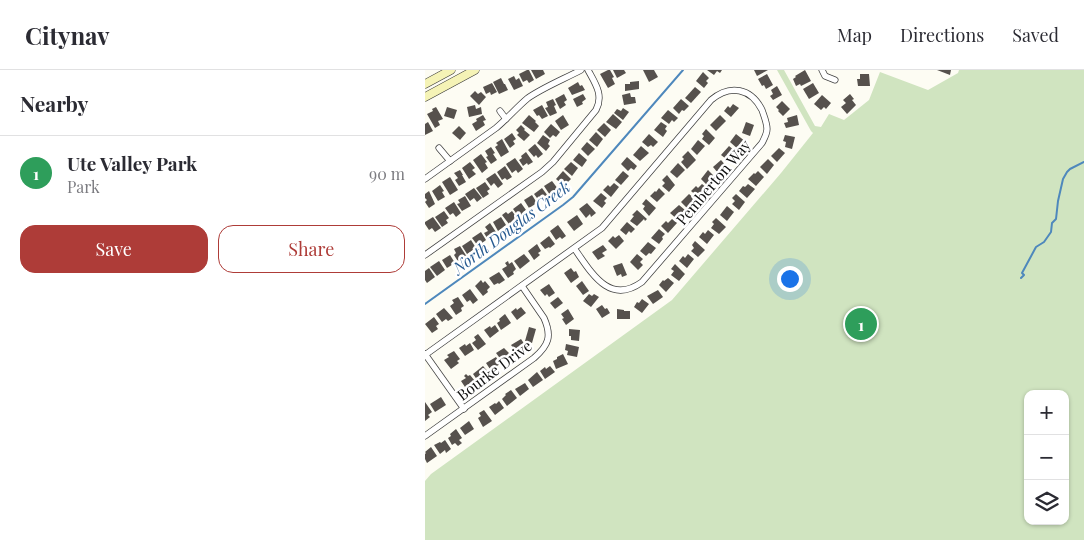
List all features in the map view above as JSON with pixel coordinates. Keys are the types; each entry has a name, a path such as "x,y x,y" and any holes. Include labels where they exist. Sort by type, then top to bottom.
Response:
{"main road":[{"path":"425,84 451,70"},
{"path":"425,97 475,70"}],"street":[{"path":"425,179 507,119 521,104 581,70"},
{"path":"425,255 542,172 553,162 599,105 599,94 588,70"},
{"path":"822,70 825,76 835,80"},
{"path":"464,408 425,355 596,233 608,222 711,100 723,92 737,90 737,82"},
{"name":"Pemberton Way","path":"574,248 598,280 618,293 637,286 648,277 756,151 769,130 764,115 753,97 737,90"},
{"path":"500,111 507,119"},
{"path":"439,148 450,162"},
{"name":"Bourke Drive","path":"425,436 534,358 545,347 550,338 544,318 522,286"}],"green space":[{"path":"777,70 784,70 815,126 821,127 829,114 844,120 869,100 880,72 928,90 958,73 959,70 1084,70 1084,540 425,540 425,481 431,474 672,300 813,133"}],"building":[{"path":"529,70 534,80 529,83 527,80 523,82 519,74"},
{"path":"531,70 543,70 545,74 536,79"},
{"path":"610,70 614,77 612,78 615,84 608,88 600,74"},
{"path":"613,70 624,70 626,73 617,78"},
{"path":"643,70 654,70 658,77 649,82"},
{"path":"707,70 722,70 720,73 717,71 714,75"},
{"path":"754,70 768,70 757,76"},
{"path":"805,70 811,81 801,86 800,84 796,86 793,79"},
{"path":"937,70 951,70 950,75"},
{"path":"703,72 709,78 704,88 696,81"},
{"path":"767,74 773,85 766,89 758,79"},
{"path":"860,74 869,74 870,86 858,86 857,79 860,79"},
{"path":"514,76 516,80 519,78 523,86 514,90 508,79"},
{"path":"501,78 508,90 499,94 493,82"},
{"path":"639,81 639,89 625,91 625,84"},
{"path":"578,82 585,90 572,95 568,88"},
{"path":"492,83 497,92 491,95 490,92 486,94 483,87"},
{"path":"813,83 819,93 809,99 803,89"},
{"path":"777,86 782,95 773,100 770,96 773,94 771,90"},
{"path":"695,87 701,92 691,103 685,98"},
{"path":"475,91 478,94 481,92 486,97 479,105 470,96"},
{"path":"630,93 631,97 635,97 636,103 624,105 622,95"},
{"path":"564,94 567,100 564,102 566,105 560,109 555,99"},
{"path":"583,94 586,99 582,102 583,104 577,107 573,99"},
{"path":"850,94 856,105 847,114 841,107 846,103 843,100"},
{"path":"822,95 831,103 826,109 824,107 821,110 814,104"},
{"path":"553,99 557,113 550,116 545,108 548,107 546,102"},
{"path":"681,99 689,106 679,114 673,108"},
{"path":"782,101 790,109 783,116 776,107"},
{"path":"733,104 739,108 731,117 724,111"},
{"path":"475,105 476,109 481,107 482,114 469,117 467,107"},
{"path":"542,105 548,116 542,119 533,110"},
{"path":"436,107 443,119 438,121 440,125 435,128 427,114"},
{"path":"447,107 457,110 454,119 444,116"},
{"path":"623,108 629,112 623,120 614,113 617,109 621,111"},
{"path":"668,110 678,118 674,122 672,120 669,124 661,118"},
{"path":"613,114 622,122 616,129 606,122"},
{"path":"483,115 486,120 483,121 485,125 476,131 472,124"},
{"path":"529,115 539,126 534,132 522,123"},
{"path":"563,115 569,125 561,130 555,121"},
{"path":"720,115 726,121 716,131 710,125"},
{"path":"797,115 799,125 786,128 784,123 788,122 787,118"},
{"path":"428,122 433,131 425,135 425,124"},
{"path":"661,122 667,126 665,129 667,131 663,137 654,130"},
{"path":"746,122 754,125 750,136 742,133"},
{"path":"604,123 611,130 605,137 597,130"},
{"path":"551,124 560,132 556,137 553,135 550,138 544,132"},
{"path":"521,125 530,135 524,141 517,135 519,133 516,130"},
{"path":"459,126 466,133 460,140 452,133"},
{"path":"706,129 715,138 709,145 702,139 704,136 702,134"},
{"path":"596,132 603,139 597,147 589,140"},
{"path":"512,133 516,139 513,141 515,144 510,148 504,139"},
{"path":"649,134 658,142 653,147 651,145 648,147 642,142"},
{"path":"736,134 746,142 739,150 730,142"},
{"path":"543,135 550,140 548,144 550,146 546,151 537,143"},
{"path":"785,135 795,137 792,149 785,147 786,142 783,141"},
{"path":"502,139 509,152 501,157 495,147 498,145 496,143"},
{"path":"698,140 705,146 697,155 691,149"},
{"path":"587,142 595,149 588,156 581,149"},
{"path":"535,144 543,154 538,158 536,155 534,157 528,150"},
{"path":"641,146 649,153 640,161 633,155"},
{"path":"729,146 735,151 732,155 734,157 730,162 721,155"},
{"path":"491,147 497,160 491,164 486,157 488,156 485,151"},
{"path":"779,148 785,153 777,162 771,156"},
{"path":"688,151 696,160 687,169 681,162 684,159 682,157"},
{"path":"526,152 533,162 523,166 519,160"},
{"path":"579,153 587,160 582,167 573,160"},
{"path":"481,154 487,162 485,163 488,168 482,173 473,160"},
{"path":"627,157 637,166 634,170 631,168 628,171 621,164"},
{"path":"515,158 523,169 518,173 516,170 512,173 506,164"},
{"path":"768,159 774,165 767,174 760,167"},
{"path":"721,160 726,166 718,173 713,167"},
{"path":"470,162 475,168 472,170 476,174 469,179 462,168"},
{"path":"571,162 578,168 572,176 564,169"},
{"path":"678,163 685,170 677,178 670,172"},
{"path":"505,166 512,177 502,180 497,172"},
{"path":"460,170 466,182 459,186 455,180 458,178 454,173"},
{"path":"708,170 714,176 708,186 701,179"},
{"path":"563,171 571,179 564,186 556,179"},
{"path":"623,171 629,176 621,185 615,180"},
{"path":"758,171 764,177 756,186 748,179"},
{"path":"495,173 503,184 498,188 494,183 491,186 486,179"},
{"path":"667,175 675,185 669,192 662,186 665,183 662,180"},
{"path":"450,177 458,190 450,195 442,182"},
{"path":"552,181 558,189 550,195 544,186"},
{"path":"485,182 490,189 487,191 489,194 483,198 476,188"},
{"path":"614,183 619,187 611,197 603,190 608,185 610,187"},
{"path":"702,184 707,188 698,197 691,191 696,186 698,188"},
{"path":"748,184 755,189 747,198 739,191"},
{"path":"440,185 445,197 438,201 432,191"},
{"path":"474,188 482,198 477,202 474,198 470,201 465,194"},
{"path":"542,188 548,196 540,202 534,194"},
{"path":"659,188 665,194 657,202 650,196"},
{"path":"429,191 435,204 429,208 425,202 427,200 425,194"},
{"path":"601,193 607,198 602,208 593,201"},
{"path":"689,194 695,199 692,202 694,204 688,209 681,202"},
{"path":"736,194 745,202 739,210 732,204 735,201 732,198"},
{"path":"532,195 537,203 529,208 524,200"},
{"path":"465,196 471,206 462,211 457,204 460,203 458,200"},
{"path":"646,199 656,208 649,216 643,209 645,206 642,204"},
{"path":"454,202 461,213 456,217 453,213 450,215 445,208"},
{"path":"521,203 526,210 519,217 513,209"},
{"path":"587,203 596,213 591,217 590,214 586,218 579,209"},
{"path":"679,205 685,210 681,214 683,216 678,220 670,213"},
{"path":"727,206 734,212 727,221 720,215"},
{"path":"637,210 647,219 645,221 644,219 637,226 630,221 634,216 632,215"},
{"path":"444,211 449,218 446,220 448,223 442,227 435,217"},
{"path":"512,211 517,218 509,224 502,215"},
{"path":"577,215 583,224 574,231 567,222"},
{"path":"433,217 441,228 435,232 432,228 429,230 425,224 425,222"},
{"path":"501,217 506,225 498,231 493,222"},
{"path":"716,218 726,227 719,234 711,228 714,224 712,222"},
{"path":"672,219 677,223 668,233 661,226 666,221 668,223"},
{"path":"627,222 635,229 631,233 629,231 626,235 620,230"},
{"path":"490,223 498,235 489,241 484,233 488,231 485,227"},
{"path":"558,225 566,236 556,240 550,231"},
{"path":"659,229 665,234 659,244 651,238"},
{"path":"708,230 714,235 707,244 699,237"},
{"path":"481,232 486,240 478,246 472,238"},
{"path":"619,235 624,241 616,249 608,241 613,236 615,238"},
{"path":"549,236 555,244 545,249 540,243"},
{"path":"471,240 476,248 467,254 462,246"},
{"path":"695,241 705,250 698,257 691,251 694,248 692,245"},
{"path":"648,242 656,248 651,254 649,253 646,256 640,251"},
{"path":"537,244 541,251 538,253 540,255 534,260 528,251"},
{"path":"603,245 607,250 602,253 605,256 598,260 592,252"},
{"path":"460,246 467,257 459,263 454,255 456,253 454,249"},
{"path":"524,254 530,261 520,269 514,261"},
{"path":"637,254 643,259 640,262 643,265 638,270 630,262"},
{"path":"688,254 694,259 687,268 679,261"},
{"path":"450,255 455,263 447,268 442,260"},
{"path":"439,261 445,270 437,276 430,267"},
{"path":"508,261 509,264 512,262 516,269 513,272 514,274 508,278 502,269 507,266 505,263"},
{"path":"622,263 627,275 622,277 621,274 617,276 613,266"},
{"path":"675,264 685,274 679,281 671,275 674,271 671,269"},
{"path":"429,268 435,277 427,283 425,271"},
{"path":"571,268 574,272 576,271 579,277 571,283 564,273"},
{"path":"499,272 505,280 494,285 489,278"},
{"path":"668,278 674,283 666,292 659,285"},
{"path":"481,280 483,283 485,281 490,287 483,296 475,286"},
{"path":"582,281 589,291 583,295 576,286"},
{"path":"549,284 555,293 549,297 547,294 545,296 540,290"},
{"path":"470,289 478,300 473,304 470,300 467,302 462,295"},
{"path":"658,290 663,297 653,304 647,296"},
{"path":"589,294 599,297 591,307 583,301"},
{"path":"458,297 464,306 461,308 462,311 456,315 450,306 454,303 452,300"},
{"path":"558,297 563,303 555,309 550,303"},
{"path":"642,299 649,304 642,313 634,307"},
{"path":"602,305 610,313 602,318 596,309"},
{"path":"521,307 526,313 517,320 511,312"},
{"path":"444,308 453,318 442,322 436,314"},
{"path":"568,309 574,319 566,325 561,314"},
{"path":"617,309 630,311 630,319 617,319"},
{"path":"505,314 511,323 501,330 497,323"},
{"path":"434,317 439,324 436,326 438,329 432,333 425,324"},
{"path":"495,325 499,331 490,338 484,330"},
{"path":"529,327 536,329 532,343 525,341"},
{"path":"569,329 580,330 579,341 571,340"},
{"path":"478,334 486,344 478,350 472,343 476,340 474,337"},
{"path":"521,339 525,345 522,347 524,350 518,354 511,345"},
{"path":"470,343 474,350 465,356 459,348"},
{"path":"566,344 579,347 577,357 567,355 568,351 565,350"},
{"path":"504,348 513,357 502,361 496,353"},
{"path":"454,351 460,359 457,361 459,363 451,369 444,360 449,357 447,355"},
{"path":"563,354 568,364 556,369 553,361"},
{"path":"496,357 500,364 492,372 486,363"},
{"path":"483,366 490,374 478,381 473,374"},
{"path":"550,366 555,372 545,379 540,371"},
{"path":"537,372 543,380 533,387 528,380"},
{"path":"466,374 470,375 475,381 471,384 473,386 467,390 461,381 466,378 464,376"},
{"path":"525,383 529,389 520,396 515,389"},
{"path":"511,390 517,398 507,406 502,399"},
{"path":"441,397 446,405 435,412 430,404"},
{"path":"499,401 504,408 495,415 489,407"},
{"path":"425,402 432,412 425,421"},
{"path":"484,410 492,421 483,427 478,418 481,416 479,413"},
{"path":"469,421 474,429 465,435 460,428"},
{"path":"456,429 462,438 459,440 462,443 458,446 455,443 452,445 448,438"},
{"path":"445,440 451,449 446,453 445,450 440,454 434,445"},
{"path":"431,447 437,456 427,463 425,452"}],"waterway":[{"name":"North Douglas Creek","path":"425,304 573,197 683,70"},
{"path":"1021,278 1036,247 1044,242 1051,232 1052,223 1056,219 1063,179 1070,169 1084,162"}],"place":[{"name":"Ute Valley Park","path":"861,324"}]}
